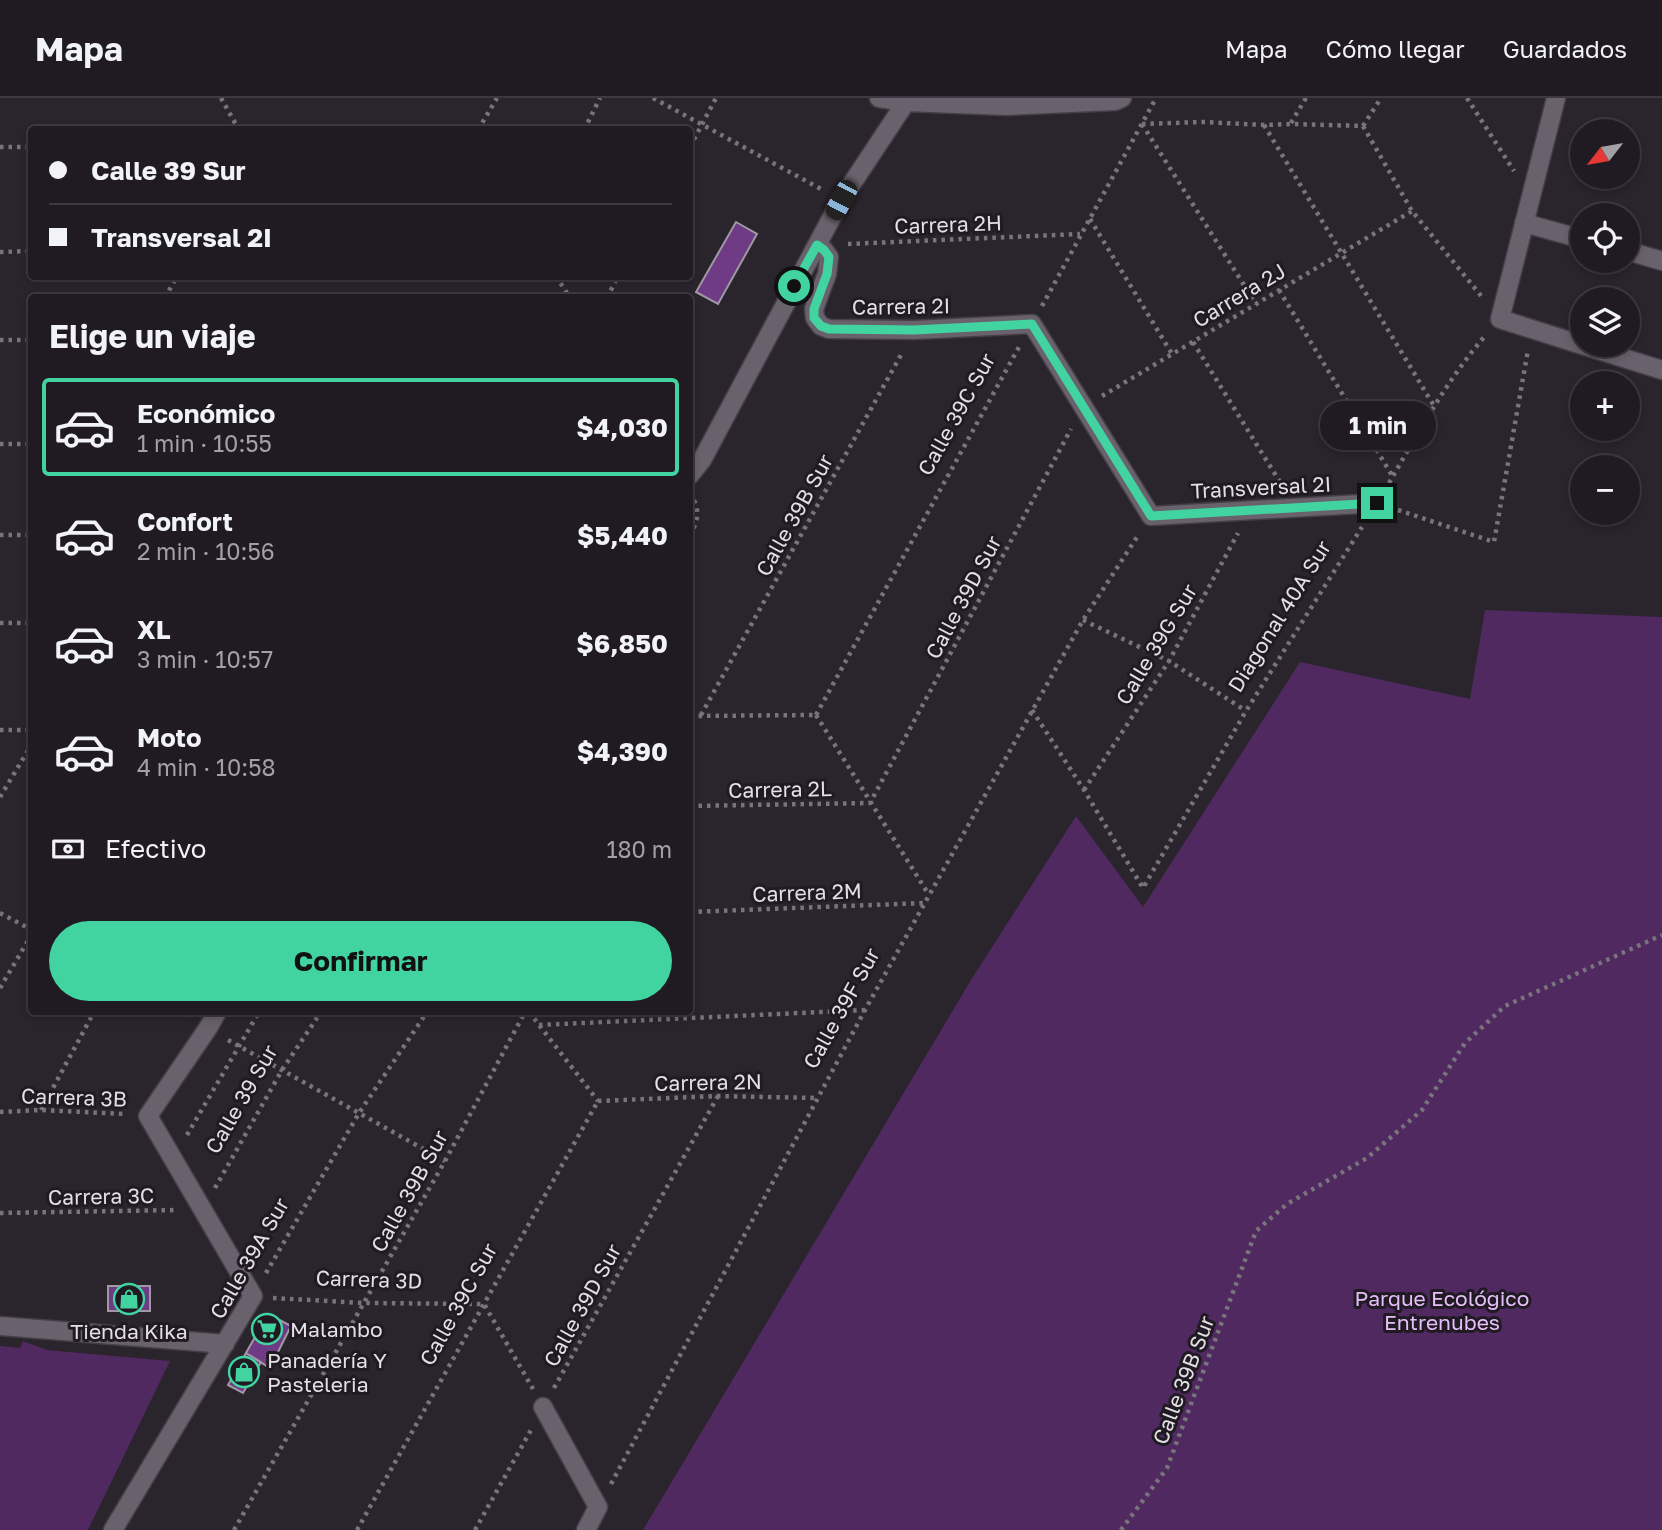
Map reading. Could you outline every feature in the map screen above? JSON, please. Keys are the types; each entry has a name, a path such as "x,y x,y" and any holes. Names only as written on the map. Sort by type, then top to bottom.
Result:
{"street":[{"path":"878,98 1006,106 1122,98"},
{"path":"1556,98 1500,319 1570,341"},
{"path":"693,471 702,460 841,200 905,100"},
{"path":"1524,223 1570,236"},
{"name":"Carrera 2I","path":"817,245 829,257 827,274 814,309 814,318 821,326 829,329 914,330 1032,324"},
{"path":"1640,255 1662,261"},
{"path":"1032,324 1151,516"},
{"path":"1620,357 1662,370"},
{"name":"Transversal 2I","path":"1151,516 1377,503"},
{"path":"215,1015 148,1116 253,1296"},
{"name":"Calle 39A Sur","path":"113,1530 253,1296"},
{"path":"0,1325 225,1345"},
{"path":"543,1407 598,1507 586,1530"}],"path":[{"path":"220,98 237,126"},
{"path":"480,126 497,98"},
{"path":"586,126 600,98"},
{"path":"653,98 841,200"},
{"path":"693,141 716,98"},
{"name":"Calle 39C Sur","path":"816,715 1156,98"},
{"path":"1291,124 1306,98"},
{"path":"1363,126 1381,98"},
{"path":"1467,98 1531,198"},
{"path":"1142,124 1203,122 1363,126"},
{"path":"1142,124 1256,303"},
{"path":"1264,125 1434,406"},
{"path":"1363,126 1412,211 1500,319"},
{"path":"0,147 28,147"},
{"name":"Carrera 2J","path":"1083,407 1412,211"},
{"path":"1090,219 1172,354"},
{"name":"Carrera 2H","path":"817,245 1081,234"},
{"path":"0,252 28,251"},
{"path":"1279,290 1393,477"},
{"name":"Diagonal 40A Sur","path":"1084,790 1143,888 1246,711 1377,503 1434,406 1466,358 1500,319"},
{"path":"1377,503 1494,542 1532,329"},
{"name":"Calle 39B Sur","path":"701,715 914,330"},
{"path":"0,340 28,340"},
{"path":"1193,342 1297,508"},
{"name":"Calle 39D Sur","path":"870,803 1083,407"},
{"path":"0,444 28,444"},
{"path":"693,498 698,514 693,530"},
{"name":"Calle 39G Sur","path":"1084,790 1169,661 1249,511"},
{"name":"Calle 39F Sur","path":"598,1507 865,1010 1032,710 1083,620 1151,516"},
{"path":"0,536 28,535"},
{"path":"1083,620 1169,661 1246,711"},
{"path":"0,623 28,623"},
{"path":"1032,710 1084,790"},
{"path":"693,716 816,715 929,896"},
{"path":"0,730 28,730"},
{"path":"0,797 28,751"},
{"name":"Carrera 2L","path":"693,806 870,803"},
{"name":"Carrera 2M","path":"693,912 926,903"},
{"path":"0,913 28,930"},
{"name":"Calle 39B Sur","path":"1121,1530 1167,1468 1256,1231 1286,1203 1367,1158 1422,1110 1465,1043 1505,1006 1662,935"},
{"path":"0,988 28,939"},
{"path":"539,1025 865,1010"},
{"path":"41,1110 92,1015"},
{"path":"184,1015 444,1161"},
{"path":"173,1160 257,1015"},
{"name":"Calle 39 Sur","path":"203,1210 282,1070 319,1015"},
{"name":"Calle 39A Sur","path":"253,1296 359,1112 425,1015"},
{"name":"Calle 39B Sur","path":"234,1530 525,1015"},
{"path":"530,1015 598,1101"},
{"name":"Calle 39D Sur","path":"475,1530 718,1096"},
{"name":"Carrera 2N","path":"598,1101 718,1096 818,1098"},
{"name":"Calle 39C Sur","path":"357,1530 598,1101"},
{"name":"Carrera 3B","path":"0,1112 41,1110 148,1116"},
{"name":"Carrera 3C","path":"0,1213 203,1210"},
{"name":"Carrera 3D","path":"253,1296 364,1303 484,1304"},
{"path":"484,1304 543,1407"}],"green space":[{"name":"Parque Ecológico Entrenubes","path":"1485,610 1662,617 1662,1530 643,1530 971,980 1076,816 1143,907 1300,662 1470,699"},
{"path":"23,1341 47,1350 170,1361 88,1530 0,1530 0,1346 20,1348"}],"building":[{"path":"736,222 757,234 718,304 696,292"},
{"name":"Tienda Kika","path":"108,1286 150,1286 150,1311 108,1311"},
{"path":"268,1314 291,1326 270,1368 246,1353"},
{"path":"246,1353 261,1362 243,1393 228,1385"}],"place":[{"name":"Tienda Kika","path":"129,1299"},
{"name":"Malambo","path":"267,1329"},
{"name":"Panadería Y Pasteleria","path":"244,1372"}],"route":[{"path":"794,286 817,245 829,257 827,274 814,309 814,318 821,326 829,329 914,330 1032,324 1151,516 1377,503"}]}
